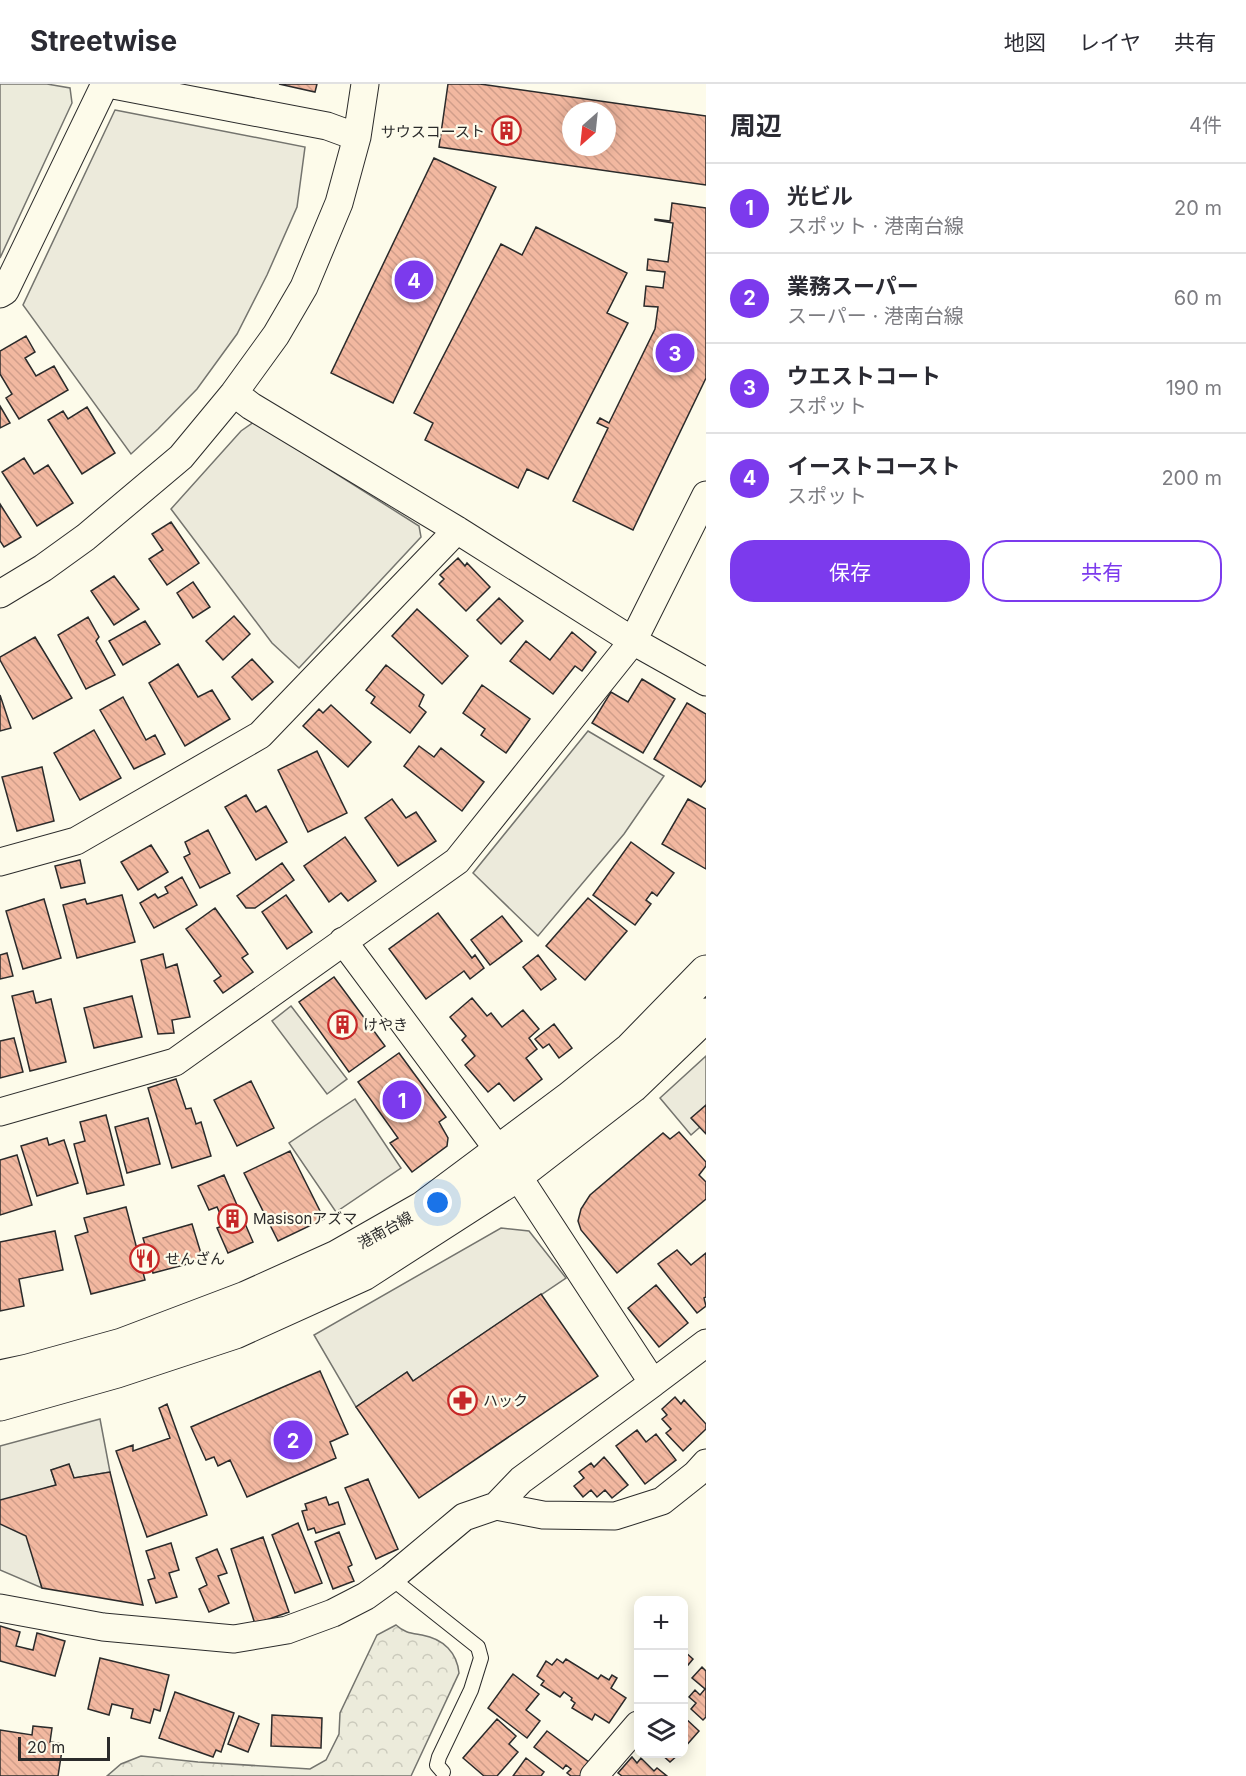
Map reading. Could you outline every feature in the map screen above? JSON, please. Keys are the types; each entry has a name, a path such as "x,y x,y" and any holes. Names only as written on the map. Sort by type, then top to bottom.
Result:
{"street":[{"path":"0,294 5,291 106,84 327,126 357,137"},
{"path":"0,594 43,568 86,537 181,458 234,393 276,335 304,287 339,203 357,137 364,84"},
{"path":"234,393 250,406 457,530 633,641 706,682"},
{"path":"0,1112 175,1062 457,861 633,641 706,495"},
{"path":"0,862 76,841 260,735 457,530"},
{"path":"343,942 508,1163 652,1383"},
{"name":"港南台線","path":"0,1377 122,1345 246,1298 337,1257 508,1163 631,1048 706,972"},
{"path":"0,1404 117,1371 235,1332 363,1274 508,1163 632,1086 706,1015"},
{"path":"0,1608 103,1627 234,1639 287,1630 333,1613 366,1596 391,1578 464,1517 496,1506 521,1480 706,1343"},
{"path":"496,1506 543,1515 615,1516 662,1501 706,1464"},
{"path":"594,1776 634,1731"}],"lane":[{"path":"391,1578 478,1647 481,1658 471,1690 439,1757 437,1765 443,1772"}],"green space":[{"path":"0,84 47,84 70,88 72,103 0,258"},
{"path":"396,1625 405,1631 430,1637 443,1644 452,1653 459,1673 411,1776 107,1776 121,1764 141,1756 310,1769 326,1760 339,1734 340,1713 377,1635"}],"shaded area":[{"path":"115,110 305,147 297,207 267,275 237,334 197,389 131,454 23,305"},
{"path":"254,422 419,526 421,537 299,668 272,643 171,509 241,431"},
{"path":"588,731 664,776 624,834 538,936 473,873"},
{"path":"291,1006 347,1079 327,1094 272,1021"},
{"path":"706,1056 706,1105 700,1127 691,1135 660,1098"},
{"path":"355,1099 401,1168 336,1212 289,1143"},
{"path":"501,1228 529,1231 566,1278 413,1381 407,1372 356,1407 314,1335"},
{"path":"100,1419 110,1472 74,1478 69,1465 51,1470 56,1485 17,1497 42,1588 0,1570 0,1446"}],"building":[{"path":"279,84 317,84 315,92"},
{"name":"サウスコースト","path":"448,84 480,84 607,102 562,102 562,156 616,156 616,103 706,116 706,185 439,147"},
{"path":"434,158 496,187 393,403 331,373"},
{"path":"672,203 706,208 706,378 633,530 573,501 608,428 597,423 600,418 609,423 655,329 658,307 644,306 646,286 663,288 665,272 647,270 648,259 668,262 673,223 655,219 670,221"},
{"path":"536,227 627,273 607,313 628,323 548,479 527,469 518,488 425,440 433,423 414,413 501,244 522,255"},
{"path":"26,336 35,352 25,358 36,376 54,366 68,390 19,419 6,398 12,394 0,374 0,351"},
{"path":"0,406 10,423 0,428"},
{"path":"87,407 115,453 82,474 48,420 63,411 68,419"},
{"path":"24,458 34,474 48,465 73,503 37,526 2,472"},
{"path":"0,504 21,537 4,547 0,541"},
{"path":"171,522 199,563 167,585 149,559 163,550 152,534"},
{"path":"458,558 465,566 467,563 490,587 466,611 439,584 444,579 440,575"},
{"path":"114,576 139,609 114,625 91,591"},
{"path":"193,582 210,607 193,618 177,593"},
{"path":"499,598 523,621 501,644 477,620"},
{"path":"417,609 468,656 442,684 392,636"},
{"path":"234,616 250,634 223,660 206,641"},
{"path":"88,617 99,637 96,641 115,675 86,689 58,635"},
{"path":"145,621 160,644 123,665 109,641"},
{"path":"572,632 596,652 582,671 575,666 553,694 510,661 526,641 550,660"},
{"path":"35,637 72,698 33,719 0,657"},
{"path":"252,659 273,682 252,700 232,677"},
{"path":"178,664 198,697 212,690 230,719 185,746 149,683"},
{"path":"386,665 424,695 419,706 426,712 410,733 371,703 375,697 366,690"},
{"path":"642,679 675,699 643,753 592,723 611,692 628,702"},
{"path":"482,685 530,719 506,753 481,735 485,729 463,713"},
{"path":"0,695 11,728 0,731"},
{"path":"123,697 146,740 155,735 165,754 134,769 100,710"},
{"path":"687,703 706,714 706,780 701,787 654,759"},
{"path":"331,705 371,742 348,767 303,726 319,709 323,713"},
{"path":"94,730 121,778 80,800 54,753"},
{"path":"419,746 434,757 441,748 484,782 462,811 404,766"},
{"path":"317,751 347,813 308,832 278,770"},
{"path":"42,767 54,821 17,831 2,777"},
{"path":"246,795 256,812 266,806 287,842 256,860 225,807"},
{"path":"392,799 406,818 416,812 436,841 398,866 365,818"},
{"path":"688,799 706,809 706,869 662,844"},
{"path":"208,830 230,873 200,888 184,857 190,854 185,842"},
{"path":"345,837 376,881 348,901 341,893 329,902 304,866"},
{"path":"631,842 674,873 657,896 652,892 646,900 651,904 635,925 593,895"},
{"path":"151,845 168,872 138,890 121,862"},
{"path":"80,860 85,883 61,888 55,866"},
{"path":"282,863 294,880 255,908 246,908 237,896"},
{"path":"182,877 197,905 154,928 140,903 155,894 158,898 168,893 165,887"},
{"path":"122,895 135,942 77,958 63,905 85,899 87,904"},
{"path":"286,895 312,932 287,949 262,912"},
{"path":"588,898 627,931 585,980 546,946"},
{"path":"44,899 61,958 23,969 6,911"},
{"path":"215,908 248,954 242,958 253,972 223,993 214,981 221,976 186,929"},
{"path":"438,913 472,958 475,955 484,968 470,979 464,971 426,999 389,949"},
{"path":"502,916 522,941 490,965 471,940"},
{"path":"7,953 13,976 0,979 0,955"},
{"path":"163,954 166,968 177,964 190,1017 172,1020 174,1033 158,1034 141,960"},
{"path":"538,955 556,979 541,990 523,967"},
{"name":"けやき","path":"334,977 385,1046 349,1072 299,1002"},
{"path":"33,991 36,1003 51,999 66,1062 30,1071 12,996"},
{"path":"132,996 142,1037 94,1048 84,1008"},
{"path":"472,998 487,1016 491,1013 502,1027 523,1010 539,1029 529,1038 537,1049 526,1058 542,1079 514,1101 499,1083 488,1092 465,1065 475,1056 462,1040 466,1036 450,1017"},
{"path":"554,1024 572,1048 559,1058 549,1044 543,1048 535,1039"},
{"path":"14,1038 23,1072 0,1078 0,1041"},
{"path":"399,1053 446,1117 439,1122 448,1138 447,1146 412,1172 390,1143 398,1138 358,1082"},
{"path":"176,1079 186,1109 191,1108 196,1124 201,1122 211,1156 172,1168 148,1088"},
{"path":"251,1081 274,1128 237,1146 214,1100"},
{"path":"706,1105 706,1134 691,1118"},
{"path":"106,1115 124,1185 87,1194 74,1144 85,1141 80,1122"},
{"path":"148,1118 160,1164 127,1173 115,1127"},
{"path":"679,1132 706,1162 706,1166 699,1175 706,1182 706,1199 617,1273 581,1230 578,1221 581,1209 590,1195 663,1133 670,1139"},
{"path":"47,1138 49,1145 64,1140 78,1183 37,1196 21,1146"},
{"path":"290,1151 324,1219 278,1241 244,1173"},
{"path":"17,1155 32,1205 0,1215 0,1160"},
{"name":"Masisonアズマ","path":"224,1175 253,1242 228,1253 217,1228 225,1225 217,1207 209,1210 198,1186"},
{"path":"126,1207 145,1280 91,1294 75,1236 88,1232 84,1218"},
{"path":"192,1224 203,1260 153,1273 143,1238"},
{"path":"55,1231 63,1270 19,1279 24,1306 0,1311 0,1242"},
{"path":"677,1250 691,1265 706,1253 706,1297 704,1298 706,1306 697,1313 658,1264"},
{"path":"656,1285 688,1323 659,1347 628,1308"},
{"path":"541,1294 598,1376 419,1498 356,1407 407,1372 413,1381"},
{"path":"320,1371 348,1434 330,1442 336,1458 247,1497 230,1460 218,1466 214,1457 206,1460 191,1427"},
{"path":"675,1397 681,1404 684,1400 706,1424 706,1429 683,1451 666,1433 671,1429 662,1419 667,1415 662,1409"},
{"path":"167,1404 207,1515 147,1537 116,1451 133,1445 133,1451 170,1438 159,1408"},
{"path":"637,1430 646,1442 656,1434 676,1460 645,1484 616,1446"},
{"path":"604,1457 628,1485 612,1498 605,1490 597,1497 591,1490 583,1497 574,1486 584,1478 579,1472 591,1463 594,1467"},
{"path":"69,1464 74,1478 110,1472 143,1605 42,1588 26,1536 0,1524 0,1500 56,1485 51,1470"},
{"path":"368,1479 398,1549 376,1559 345,1488"},
{"path":"326,1497 329,1505 338,1502 345,1524 316,1533 314,1528 308,1530 302,1511 307,1510 305,1504"},
{"path":"298,1523 322,1583 295,1593 272,1535"},
{"path":"339,1532 352,1565 348,1567 354,1581 333,1589 315,1542"},
{"path":"263,1537 289,1612 255,1624 231,1549"},
{"path":"171,1543 179,1570 169,1573 177,1597 156,1603 148,1580 155,1578 146,1551"},
{"path":"217,1549 227,1573 218,1576 229,1603 209,1612 199,1589 207,1585 196,1558"},
{"path":"0,1626 20,1632 16,1646 33,1650 37,1633 65,1641 55,1676 0,1661"},
{"path":"688,1655 693,1659 688,1665"},
{"path":"100,1658 169,1675 160,1711 154,1709 150,1723 131,1718 133,1709 112,1704 109,1715 88,1709"},
{"path":"557,1659 563,1663 566,1659 598,1679 601,1675 609,1680 612,1675 617,1678 611,1688 626,1698 609,1723 595,1714 592,1720 572,1708 575,1703 564,1692 560,1697 541,1685 544,1681 537,1676 546,1661 552,1665"},
{"path":"702,1667 706,1671 706,1717 703,1720 691,1709 696,1703 689,1697 695,1690 700,1695 705,1689 692,1678"},
{"path":"513,1674 539,1694 526,1710 540,1721 527,1738 488,1708"},
{"path":"175,1692 234,1713 221,1752 216,1750 213,1757 159,1738"},
{"path":"272,1715 322,1718 321,1748 271,1746"},
{"path":"239,1716 259,1724 248,1752 228,1744"},
{"path":"497,1719 516,1736 509,1744 518,1752 497,1776 484,1776 463,1758"},
{"path":"688,1721 699,1731 688,1743"},
{"path":"33,1726 52,1728 50,1742 63,1744 58,1776 0,1776 0,1730 32,1735"},
{"path":"547,1731 590,1763 580,1776 571,1776 567,1773 571,1769 566,1765 563,1769 534,1747"},
{"path":"632,1757 637,1763 641,1758 654,1771 657,1768 667,1776 622,1776 618,1773"},
{"path":"526,1758 544,1772 541,1776 513,1776"}],"place":[{"name":"サウスコースト","path":"506,131"},
{"name":"イーストコースト","path":"414,280"},
{"name":"ウエストコート","path":"675,353"},
{"name":"けやき","path":"342,1024"},
{"name":"光ビル","path":"402,1100"},
{"name":"Masisonアズマ","path":"232,1218"},
{"name":"せんざん","path":"144,1258"},
{"name":"ハック","path":"462,1400"},
{"name":"業務スーパー","path":"293,1440"}]}
